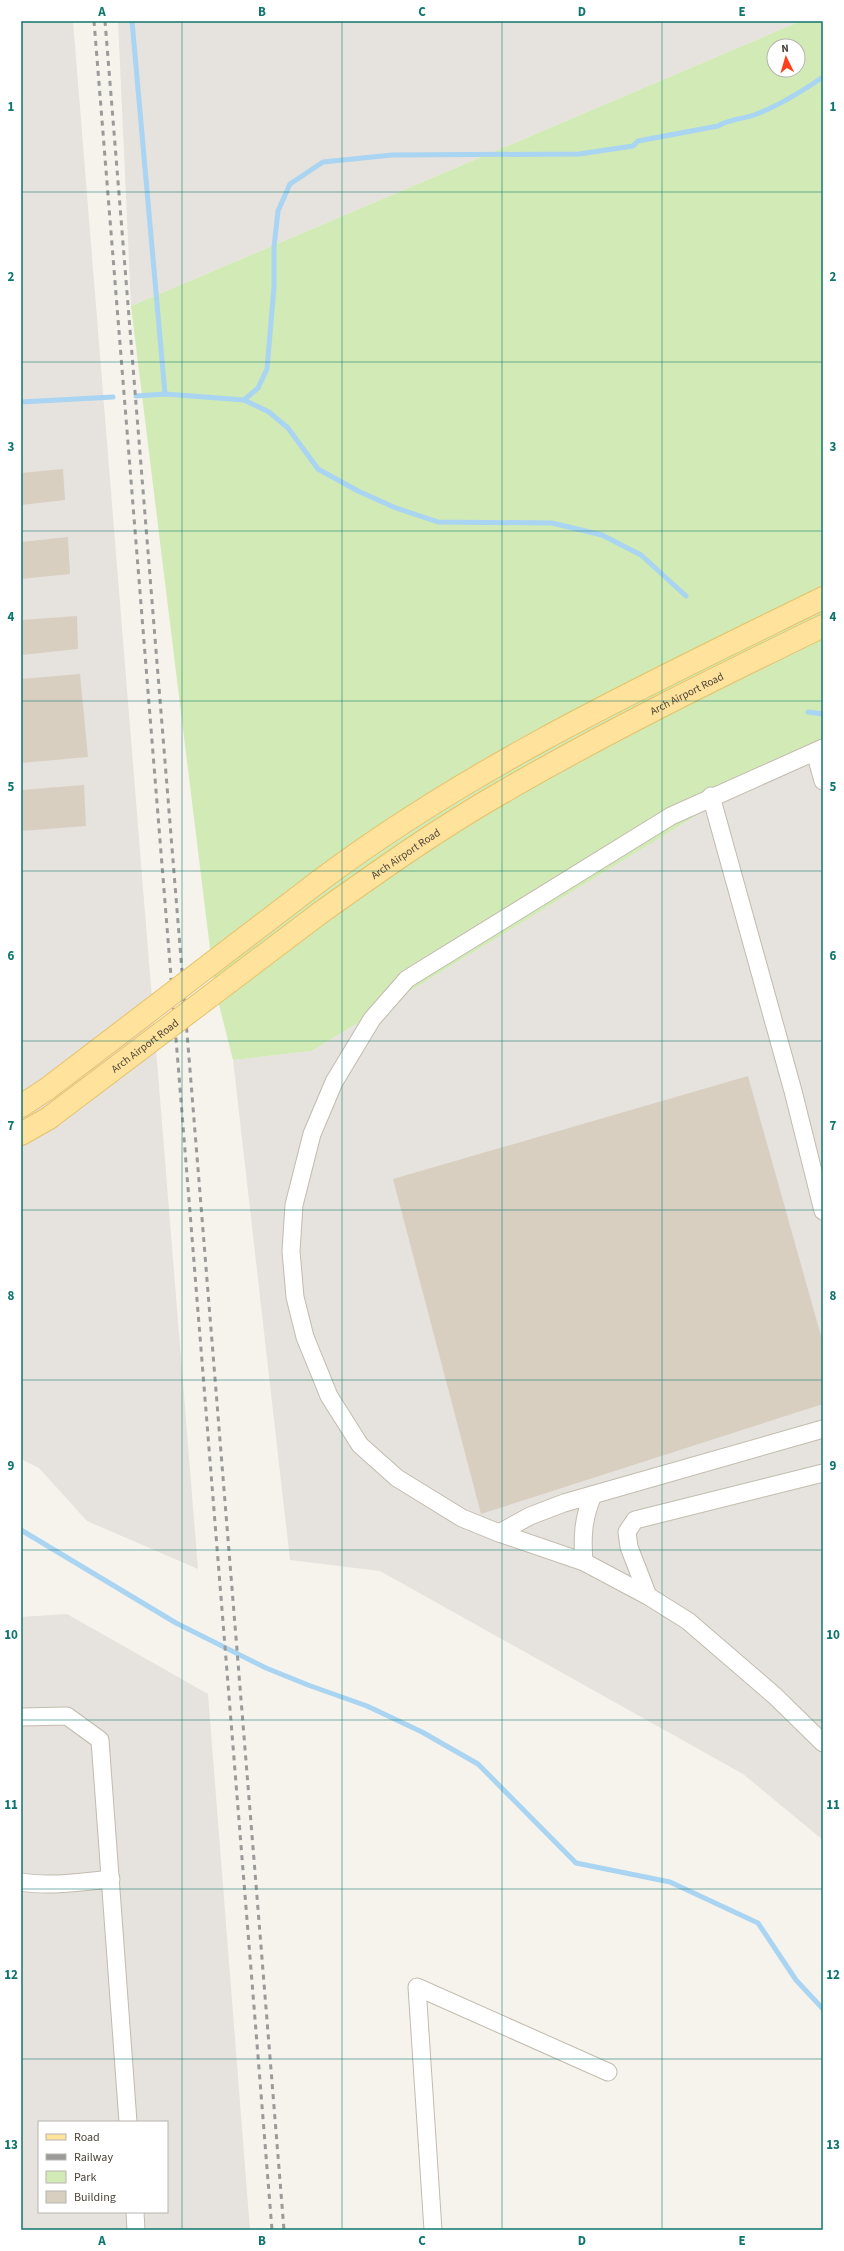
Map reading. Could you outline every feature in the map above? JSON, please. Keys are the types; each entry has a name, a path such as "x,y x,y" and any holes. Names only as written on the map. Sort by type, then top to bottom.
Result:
{"main road":[{"path":"21,1106 47,1089 318,882 347,861 449,794 555,732 823,598"},
{"name":"Arch Airport Road","path":"21,1134 49,1118 320,913 395,859 500,793 628,722 823,626"}],"lane":[{"path":"823,781 819,750 711,796 671,816 407,979 372,1019 334,1082 312,1134 294,1205 291,1251 295,1297 305,1337 328,1396 360,1445 397,1478 462,1518 499,1533 584,1562 648,1596 693,1626 775,1696 823,1743"},
{"path":"711,796 793,1091 823,1211"},
{"path":"499,1533 530,1516 592,1495 823,1429"},
{"path":"648,1596 629,1547 627,1532 635,1520 823,1473"},
{"path":"584,1562 582,1534 586,1512 592,1495"},
{"path":"21,1718 67,1716 100,1740 128,2121"},
{"path":"21,1882 32,1884 111,1879"},
{"path":"433,2230 417,1987 608,2072"},
{"path":"135,2213 136,2230"}],"shaded area":[{"path":"21,21 73,21 198,1569 87,1521 39,1468 21,1459"},
{"path":"118,21 801,21 131,306"},
{"path":"823,738 823,1840 743,1774 380,1571 290,1560 233,1060 312,1051"},
{"path":"67,1614 208,1694 250,2230 21,2230 21,1617"}],"green space":[{"path":"801,21 823,21 823,738 312,1051 233,1060 215,989 131,306"}],"building":[{"path":"63,469 65,500 21,505 21,473"},
{"path":"68,537 70,574 21,579 21,542"},
{"path":"77,616 78,649 21,655 21,620"},
{"path":"80,674 88,757 21,763 21,679"},
{"path":"84,785 86,826 21,831 21,790"},
{"path":"748,1076 823,1343 823,1404 481,1514 393,1179"}],"waterway":[{"path":"132,21 165,394"},
{"path":"244,400 258,388 267,369 274,287 274,247 278,211 290,184 323,162 392,155 579,154 633,146 638,141 718,126 754,115 790,98 823,77"},
{"path":"136,396 165,394 244,400 269,412 288,428 318,469 358,491 396,508 438,522 552,523 602,535 641,555 686,596"},
{"path":"21,402 113,397"},
{"path":"808,712 823,714"},
{"path":"21,1530 176,1623 266,1668 367,1706 422,1732 478,1764 576,1863 670,1882 758,1923 796,1980 823,2009"}],"railway":[{"path":"94,21 272,2230"},
{"path":"105,21 284,2230"}]}
